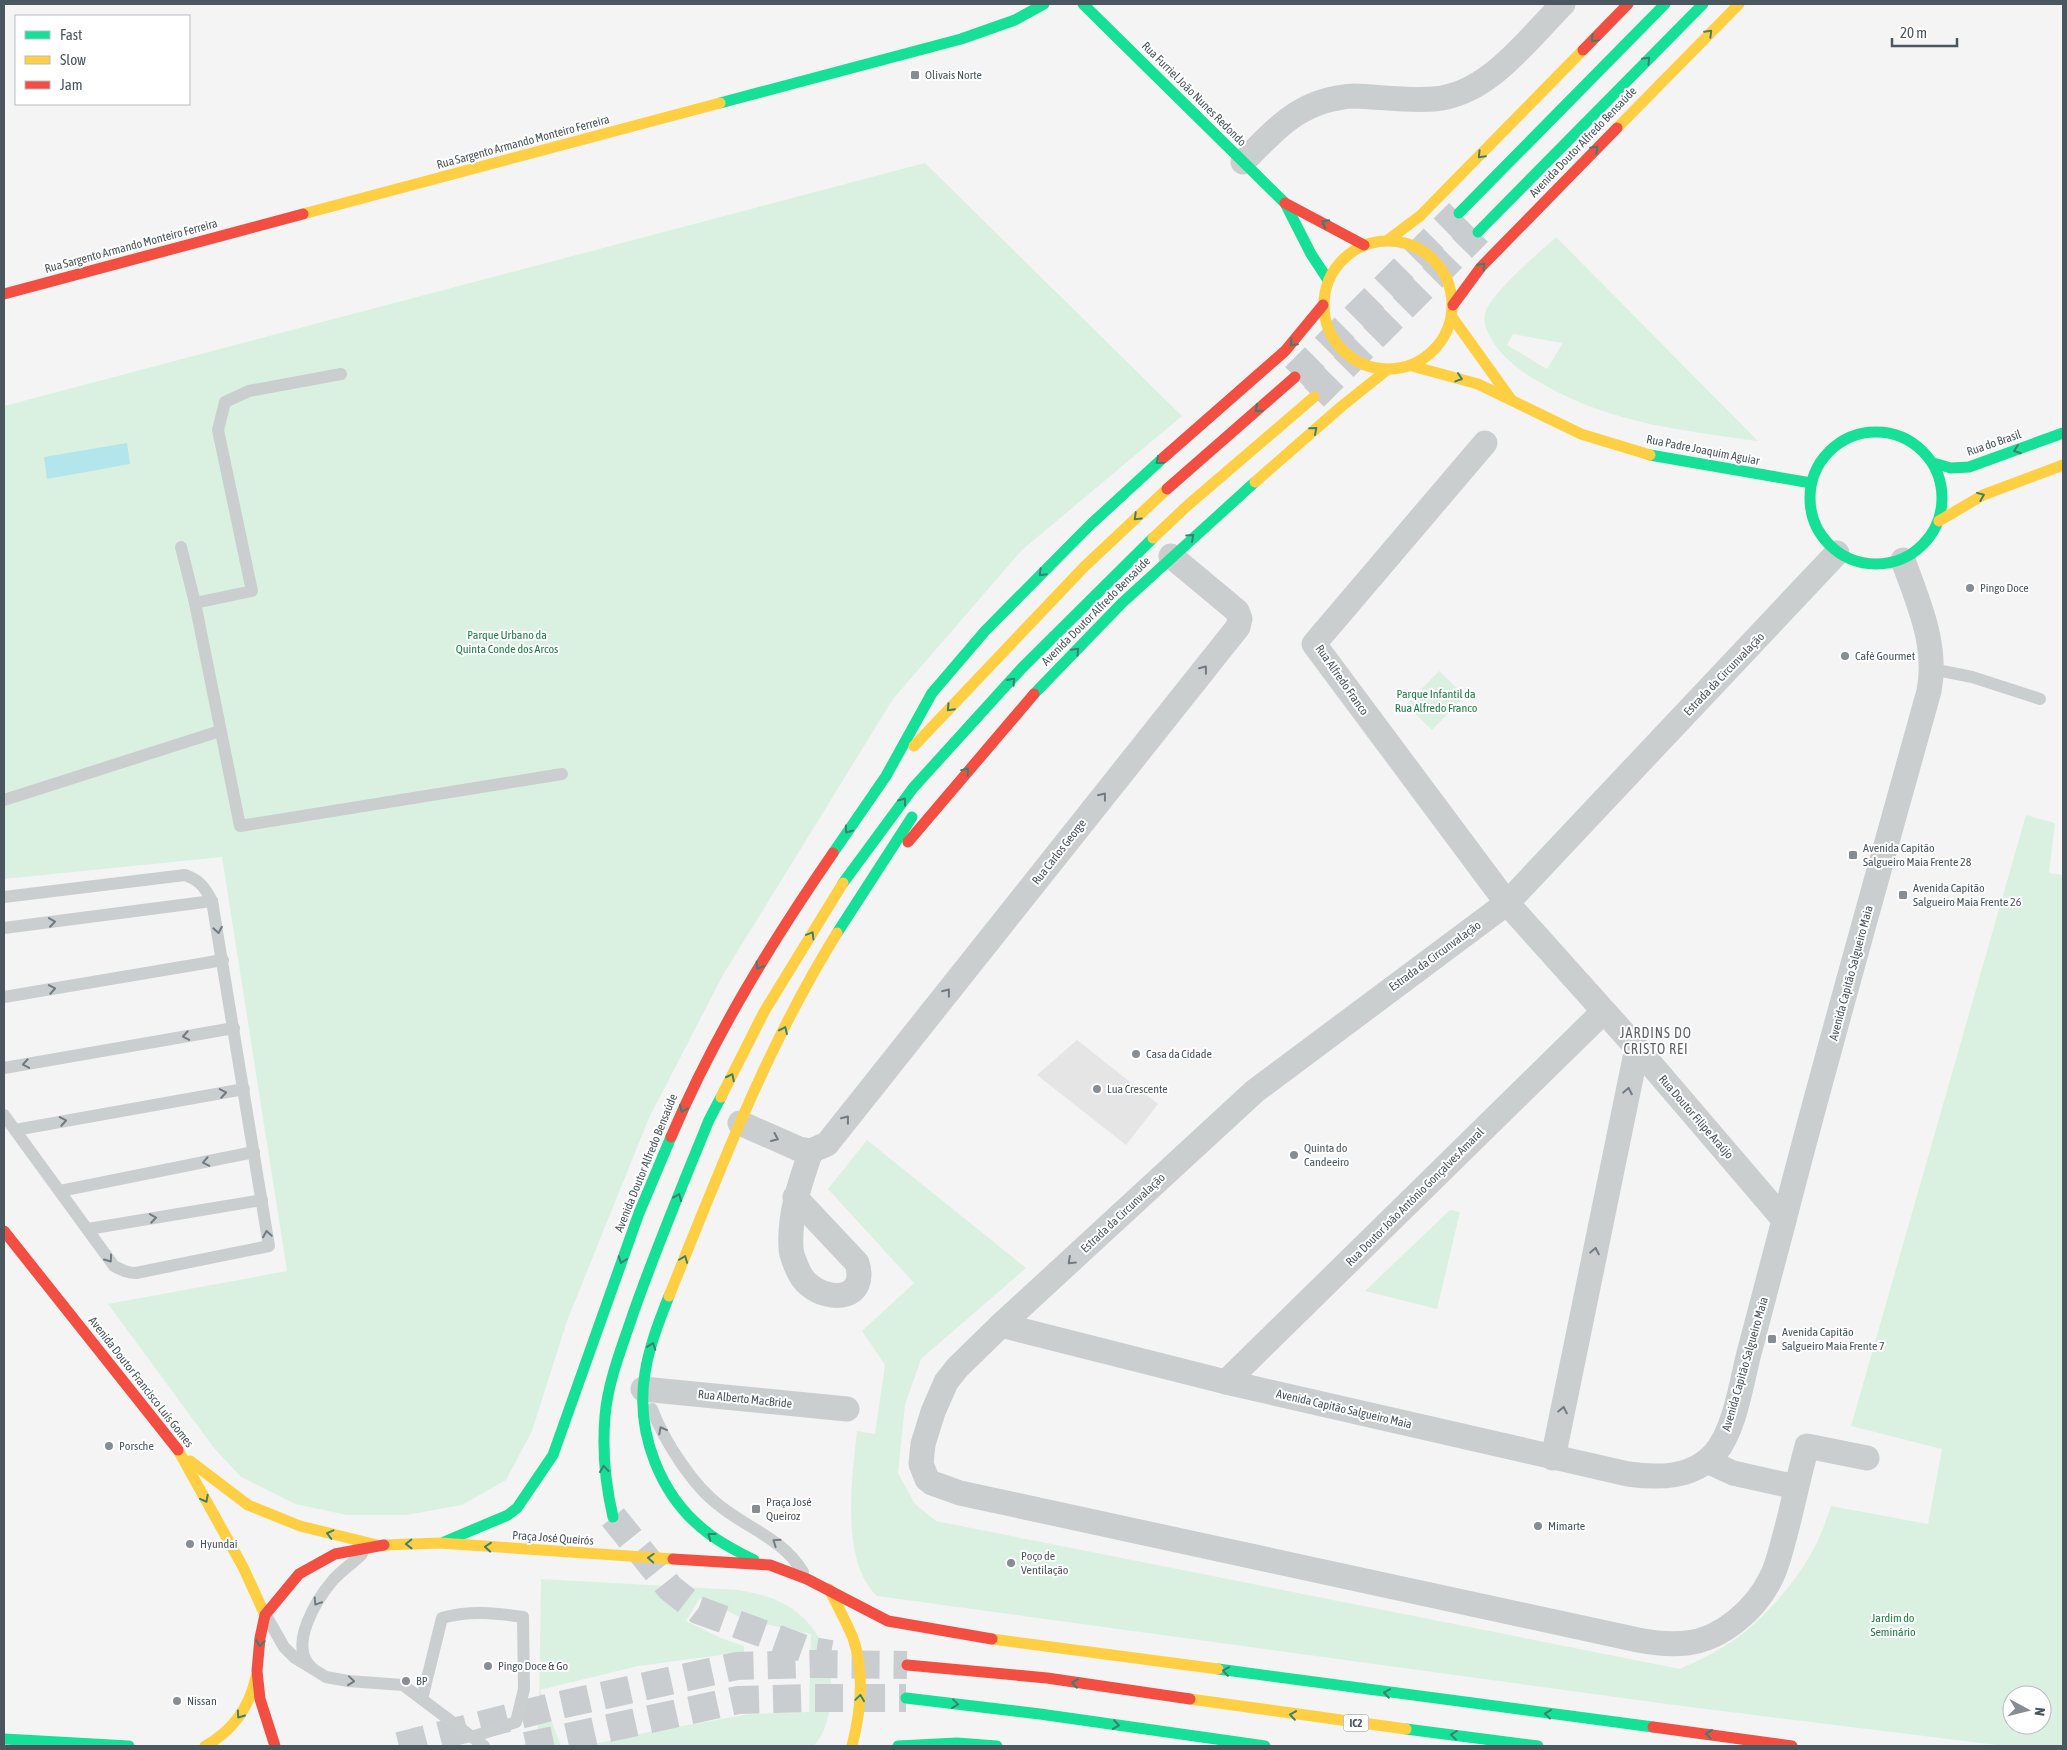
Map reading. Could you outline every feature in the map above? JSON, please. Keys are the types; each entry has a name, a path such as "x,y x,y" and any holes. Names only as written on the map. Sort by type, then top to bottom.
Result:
{"main road":[{"name":"Rua Sargento Armando Monteiro Ferreira","path":"4,294 961,40 1030,13 1044,4"},
{"name":"Rua Furriel João Nunes Redondo","path":"1083,4 1285,203 1364,245"},
{"path":"1388,240 1420,216 1628,4"},
{"path":"1459,213 1664,4"},
{"name":"Avenida Doutor Alfredo Bensaúde","path":"1478,232 1703,4"},
{"name":"Avenida Doutor Alfredo Bensaúde","path":"1453,305 1481,266 1739,4"},
{"name":"Rua Furriel João Nunes Redondo","path":"1285,203 1311,254 1328,280"},
{"path":"1388,240 1413,245 1434,259 1448,280 1453,305 1452,318 1444,338 1430,354 1412,366 1386,370 1362,365 1342,350 1328,329 1323,304 1328,280 1343,259 1364,245 1388,240"},
{"name":"Avenida Doutor Alfredo Bensaúde","path":"440,1543 508,1515 517,1508 553,1455 639,1213 687,1100 746,986 791,913 886,776 932,693 985,631 1090,525 1149,470 1285,351 1323,304"},
{"name":"Rua Padre Joaquim Aguiar","path":"1452,318 1510,398"},
{"name":"Rua Padre Joaquim Aguiar","path":"1412,366 1453,376 1510,398 1582,434 1653,456 1811,483"},
{"name":"Avenida Doutor Alfredo Bensaúde","path":"857,903 1021,708 1171,556 1354,395 1386,370"},
{"name":"Avenida Doutor Alfredo Bensaúde","path":"886,776 1003,650 1085,566 1170,486 1295,378"},
{"name":"Avenida Doutor Alfredo Bensaúde","path":"613,1517 606,1487 602,1451 604,1414 616,1363 651,1263 709,1120 764,1012 844,881 913,788 1022,668 1188,505 1314,396"},
{"path":"1866,432 1892,433 1915,444 1933,463 1942,488 1939,521 1930,538 1911,556 1887,565 1861,564 1837,553 1819,534 1810,509 1811,483 1822,459 1841,441 1866,432"},
{"name":"Rua do Brasil","path":"1933,463 1945,468 1969,467 2063,433"},
{"path":"1939,521 1962,504 1980,496 2063,466"},
{"name":"Avenida Doutor Alfredo Bensaúde","path":"934,781 965,732"},
{"name":"Avenida Doutor Alfredo Bensaúde","path":"770,1565 738,1554 720,1543 686,1514 665,1486 650,1453 644,1419 643,1389 647,1360 702,1212 740,1123 800,996 919,806"},
{"name":"Avenida Doutor Francisco Luís Gomes","path":"4,1231 182,1456 243,1567 266,1615"},
{"path":"182,1456 248,1505 300,1526 377,1545"},
{"name":"Praça José Queirós","path":"275,1746 260,1699 258,1671 260,1638 266,1615 299,1574 335,1554 377,1545 440,1543 770,1565 807,1579 888,1621 983,1638 1792,1746"},
{"path":"828,1589 855,1645 861,1696 852,1746"},
{"name":"IC2","path":"907,1665 1047,1678 1306,1716 1538,1746"},
{"path":"205,1746 224,1735 245,1709 255,1685 258,1671"},
{"path":"906,1698 1040,1714 1265,1746"},
{"path":"4,1739 129,1746"},
{"path":"898,1746 956,1743 992,1746"}],"street":[{"path":"1244,162 1280,125 1314,103 1340,96 1434,99 1462,93 1476,86 1498,70 1563,4"},
{"name":"Rua Alfredo Franco","path":"1485,443 1314,644 1507,903"},
{"name":"Estrada da Circunvalação","path":"1837,553 1507,903 1276,1074 1158,1180 957,1368 946,1382 933,1412 923,1444 921,1464 927,1478 937,1487 970,1496 1638,1640 1654,1643 1689,1643 1723,1629 1752,1608 1763,1593 1776,1566 1807,1446 1867,1458"},
{"name":"Rua Carlos George","path":"811,1151 827,1144 1238,627 1240,619 1237,611 1171,556"},
{"name":"Avenida Capitão Salgueiro Maia","path":"1001,1325 1226,1382 1553,1458 1644,1476 1678,1474 1707,1461 1716,1452 1732,1418 1784,1220 1929,690 1932,652 1903,560"},
{"name":"Rua Doutor Filipe Araújo","path":"1507,903 1637,1048 1784,1220"},
{"name":"Rua Doutor João António Gonçalves Amaral","path":"1226,1382 1603,1012"},
{"path":"1553,1458 1637,1048"},
{"path":"740,1123 799,1149 811,1151 796,1197"},
{"name":"Rua Alberto MacBride","path":"643,1389 847,1409"},
{"path":"1707,1461 1734,1473 1796,1486"}],"lane":[{"path":"195,603 252,591 218,430 225,402 248,391 340,374"},
{"path":"181,547 195,603 240,826 562,774"},
{"path":"1932,669 1972,678 2040,699"},
{"path":"4,800 220,731"},
{"path":"4,897 185,875 195,878 203,885 212,901 223,960 269,1246 136,1273 129,1273 114,1266 4,1115"},
{"path":"4,928 212,901"},
{"path":"4,997 223,960"},
{"path":"4,1068 234,1028"},
{"path":"15,1130 244,1089"},
{"path":"60,1191 254,1152"},
{"path":"88,1229 262,1200"},
{"path":"643,1389 672,1448 706,1493 719,1506 782,1546 797,1562 807,1579"},
{"path":"326,1677 310,1666 305,1656 304,1632 308,1618 333,1580 362,1554 377,1545"},
{"path":"422,1699 442,1618 456,1614 491,1612 523,1617 524,1688 516,1722 472,1737"},
{"path":"266,1615 284,1648 295,1658 326,1677 348,1681 403,1685 484,1746"}],"shaded area":[{"name":"Lua Crescente","path":"1077,1040 1158,1104 1126,1145 1037,1075"}],"green space":[{"name":"Parque Urbano da Quinta Conde dos Arcos","path":"925,163 1182,416 1022,550 893,699 723,975 649,1118 567,1321 532,1431 506,1480 462,1505 406,1515 347,1515 295,1504 241,1477 214,1448 108,1304 287,1271 222,857 4,879 4,406"},
{"path":"1556,237 1758,441 1649,424 1596,409 1546,386 1508,360 1498,349 1488,332 1484,319 1488,306 1505,285","holes":["1513,334 1562,343 1547,369 1507,345"]},
{"name":"Parque Infantil da Rua Alfredo Franco","path":"1439,671 1465,696 1432,730 1406,705"},
{"name":"Jardim do Seminário","path":"2026,815 2055,823 2049,873 2063,875 2063,1746 2005,1746 1674,1705 877,1596 865,1581 858,1562 853,1541 851,1518 851,1494 857,1431 875,1434 885,1365 862,1331 914,1283 828,1189 867,1140 1026,1268 921,1359 905,1405 898,1473 915,1504 936,1521 1680,1669 1730,1643 1761,1618 1784,1593 1804,1566 1822,1530 1831,1506 1928,1524 1942,1449 1851,1426"},
{"path":"1450,1210 1460,1212 1437,1309 1365,1291"},
{"path":"541,1579 739,1590 762,1595 781,1602 794,1610 816,1632 828,1661 831,1676 831,1700 829,1714 822,1734 814,1746 585,1746 749,1714 809,1712 811,1634 746,1620 700,1598 686,1621 721,1638 744,1646 744,1652 638,1666 540,1690 561,1746 522,1746 536,1733 539,1721"}],"water":[{"path":"127,443 130,464 47,479 44,457"}],"tunnel":[{"path":"1295,377 1459,213"},
{"path":"1314,397 1478,232"},
{"path":"613,1517 670,1588 698,1610 808,1650 831,1654"},
{"path":"399,1746 551,1707 737,1666 811,1664 907,1665"},
{"path":"526,1746 738,1700 906,1698"}],"traffic: fast":[{"path":"720,103 961,39 1015,20 1044,4"},
{"path":"1083,4 1285,203 1311,254 1328,280"},
{"path":"1459,213 1665,4"},
{"path":"1478,232 1703,4"},
{"path":"1876,432 1889,433 1901,437 1923,451 1937,473 1941,485 1942,498 1941,511 1937,523 1923,545 1901,559 1889,563 1876,564 1863,563 1851,559 1829,545 1815,523 1811,511 1810,498 1811,485 1815,473 1829,451 1851,437 1863,433 1876,432"},
{"path":"1933,463 1951,468 1969,467 2063,433"},
{"path":"1650,455 1811,483"},
{"path":"833,853 886,776 932,693 985,631 1090,525 1163,458"},
{"path":"1034,694 1122,603 1255,482"},
{"path":"843,883 913,788 1022,668 1153,538"},
{"path":"837,933 912,817"},
{"path":"613,1517 606,1479 604,1454 605,1416 612,1377 660,1240 709,1120 721,1097"},
{"path":"444,1542 508,1515 517,1508 553,1455 639,1213 671,1137"},
{"path":"669,1296 649,1354 643,1395 644,1418 655,1462 664,1482 676,1501 691,1518 719,1541 754,1560"},
{"path":"1218,1669 1653,1727"},
{"path":"906,1698 1040,1714 1265,1746"},
{"path":"1406,1729 1538,1746"},
{"path":"4,1739 129,1746"},
{"path":"898,1746 957,1743 997,1746"}],"traffic: slow":[{"path":"1617,128 1739,4"},
{"path":"1388,240 1420,216 1583,50"},
{"path":"303,214 720,103"},
{"path":"1388,241 1401,242 1413,246 1433,260 1447,280 1451,292 1452,305 1451,318 1447,330 1433,350 1413,364 1401,368 1388,369 1375,368 1363,364 1343,350 1329,330 1325,318 1324,305 1325,292 1329,280 1343,260 1363,246 1375,242 1388,241"},
{"path":"1452,317 1510,398"},
{"path":"1412,366 1478,384 1581,434 1650,455"},
{"path":"1255,482 1342,406 1387,370"},
{"path":"1153,538 1188,505 1314,397"},
{"path":"1939,521 1983,495 2063,465"},
{"path":"914,746 1084,567 1167,489"},
{"path":"721,1097 764,1012 843,883"},
{"path":"669,1296 745,1111 811,976 837,933"},
{"path":"178,1450 243,1567 265,1615"},
{"path":"190,1461 248,1505 300,1526 377,1545"},
{"path":"384,1545 440,1543 673,1559"},
{"path":"829,1589 853,1638 857,1651 860,1692 858,1719 852,1746"},
{"path":"992,1639 1218,1669"},
{"path":"205,1746 224,1733 238,1718 249,1699 256,1677"},
{"path":"1190,1699 1406,1729"}],"traffic: jam":[{"path":"1583,50 1628,4"},
{"path":"1453,305 1481,267 1617,128"},
{"path":"1285,203 1364,245"},
{"path":"4,294 303,214"},
{"path":"1163,458 1285,351 1323,305"},
{"path":"1167,489 1295,377"},
{"path":"908,842 1034,694"},
{"path":"671,1137 725,1026 766,956 833,853"},
{"path":"4,1231 178,1450"},
{"path":"275,1746 260,1699 257,1671 260,1638 265,1615 299,1574 335,1554 384,1545"},
{"path":"673,1559 770,1565 807,1579 888,1621 992,1639"},
{"path":"907,1665 1047,1678 1190,1699"},
{"path":"1653,1727 1792,1746"}],"place":[{"name":"Olivais Norte","path":"915,75"},
{"name":"Pingo Doce","path":"1970,588"},
{"name":"Cafè Gourmet","path":"1845,656"},
{"name":"Avenida Capitão Salgueiro Maia Frente 28","path":"1853,855"},
{"name":"Avenida Capitão Salgueiro Maia Frente 26","path":"1903,895"},
{"name":"Casa da Cidade","path":"1136,1054"},
{"name":"Lua Crescente","path":"1097,1089"},
{"name":"Quinta do Candeeiro","path":"1294,1155"},
{"name":"Avenida Capitão Salgueiro Maia Frente 7","path":"1772,1339"},
{"name":"Porsche","path":"109,1446"},
{"name":"Praça José Queiroz","path":"756,1509"},
{"name":"Mimarte","path":"1538,1526"},
{"name":"Hyundai","path":"190,1544"},
{"name":"Poço de Ventilação","path":"1011,1563"},
{"name":"Pingo Doce & Go","path":"488,1666"},
{"name":"BP","path":"406,1681"},
{"name":"Nissan","path":"177,1701"}],"district":[{"name":"JARDINS DO CRISTO REI","path":"1656,1042"}]}
